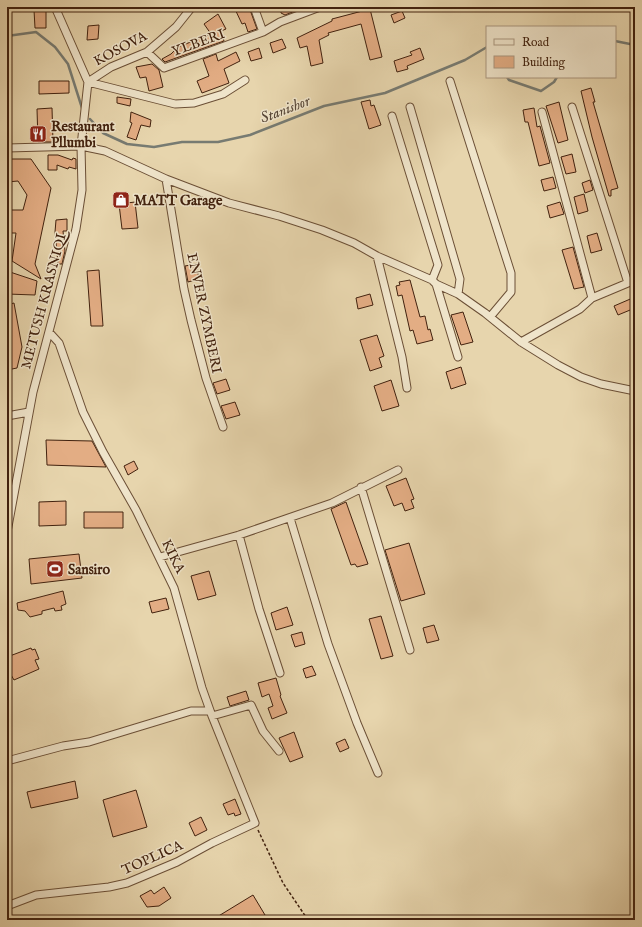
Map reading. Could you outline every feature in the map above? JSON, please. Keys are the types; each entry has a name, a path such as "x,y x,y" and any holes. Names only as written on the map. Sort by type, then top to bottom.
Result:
{"street":[{"path":"55,7 88,82 175,104 194,103 223,94 245,80"},
{"name":"KOSOVA","path":"81,146 88,82 111,67 147,52 176,27 192,7"},
{"path":"254,7 263,32"},
{"name":"YLBERI","path":"147,52 164,68 263,32 280,22 320,7"},
{"path":"450,81 511,272 511,292 490,317"},
{"path":"410,107 460,279 458,294"},
{"path":"521,342 580,309 592,298 631,282 572,107"},
{"path":"542,112 592,298"},
{"path":"392,116 438,265 434,282 458,357"},
{"path":"7,148 81,146 105,151 166,179 229,202 322,230 354,243 377,256 458,294 521,342 581,377 601,384 635,390"},
{"name":"METUSH KRASNIQI","path":"7,532 29,412 48,332 76,229 82,190 81,146"},
{"name":"ENVER ZYMBERI","path":"166,179 184,289 191,320 206,378 223,427"},
{"path":"377,256 402,357 407,388"},
{"name":"KIKA","path":"48,332 59,343 83,412 102,452 160,557 174,588 198,675 211,714 255,823"},
{"path":"7,416 29,412"},
{"path":"160,557 239,535 332,503 361,487 398,470"},
{"path":"361,487 410,650"},
{"path":"290,518 328,644 357,723 378,774"},
{"path":"239,535 259,609 280,674"},
{"path":"7,761 62,746 89,742 191,712 211,714 251,705 263,731 279,751"},
{"name":"TOPLICA","path":"7,906 36,895 109,887 146,877 255,823"}],"path":[{"path":"255,823 283,883 308,920"}],"building":[{"path":"234,7 249,7 257,29 248,32 245,23 242,24"},
{"path":"281,7 293,7 295,11 285,15 281,13"},
{"path":"370,9 382,57 370,60 361,24 328,33 329,35 319,40 323,63 311,66 307,46 300,48 297,38 332,21 332,19"},
{"path":"34,10 46,10 46,28 35,28"},
{"path":"402,11 405,18 394,23 391,15"},
{"path":"218,14 226,29 221,31 224,41 165,62 162,59 171,54 178,47 211,34 204,24"},
{"path":"99,25 98,39 87,40 88,26"},
{"path":"282,39 286,48 273,53 270,43"},
{"path":"259,48 262,58 251,61 248,52"},
{"path":"420,48 424,59 407,66 408,69 397,72 394,61 412,55 410,52"},
{"path":"236,52 240,61 224,69 229,83 202,93 197,81 209,76 203,59 216,54 218,61"},
{"path":"152,64 159,70 163,87 149,91 146,77 140,78 136,67"},
{"path":"39,81 69,81 69,93 39,94"},
{"path":"591,88 595,102 593,102 618,188 611,190 611,196 609,196 592,137 581,91"},
{"path":"117,97 131,99 130,106 117,103"},
{"path":"370,100 371,106 374,105 381,125 369,129 361,102"},
{"path":"559,102 568,140 558,143 546,106"},
{"path":"52,108 53,142 38,142 37,109"},
{"path":"534,108 537,127 540,126 550,163 539,166 528,122 525,122 523,110"},
{"path":"131,112 151,120 150,127 141,125 136,140 127,137 132,123 130,122"},
{"path":"572,154 576,172 566,174 561,157"},
{"path":"48,155 58,155 72,160 73,158 76,159 76,169 69,167 68,169 57,165 57,170 48,170"},
{"path":"7,159 31,159 51,188 35,264 41,279 12,261 16,233 7,233 7,210 23,210 27,195 18,181 7,182"},
{"path":"553,177 556,188 544,191 541,180"},
{"path":"590,180 593,190 585,193 582,183"},
{"path":"584,194 588,211 578,214 574,197"},
{"path":"135,202 138,228 122,229 119,204"},
{"path":"560,202 564,214 550,218 547,206"},
{"path":"67,219 67,231 63,231 65,251 62,264 58,264 55,232 56,220"},
{"path":"597,233 602,250 591,253 587,236"},
{"path":"573,247 584,287 574,289 562,250"},
{"path":"196,264 199,279 188,282 185,266"},
{"path":"99,270 103,326 91,326 87,271"},
{"path":"7,271 37,281 35,295 7,294"},
{"path":"410,280 420,317 425,316 428,330 430,329 433,340 417,344 413,330 410,331 402,295 398,296 396,286 400,285 399,282"},
{"path":"370,294 373,305 358,309 356,298"},
{"path":"635,297 635,308 618,315 614,306"},
{"path":"14,303 22,347 17,368 7,370 7,305"},
{"path":"463,312 473,342 461,345 451,315"},
{"path":"377,335 384,356 379,358 382,367 370,371 360,340"},
{"path":"461,367 466,384 451,389 446,372"},
{"path":"226,379 230,390 217,394 213,383"},
{"path":"391,380 399,406 382,411 374,386"},
{"path":"235,402 240,415 226,419 221,406"},
{"path":"46,440 92,441 106,467 47,465"},
{"path":"134,461 138,469 128,475 124,466"},
{"path":"406,478 414,499 411,500 414,508 405,511 402,503 394,506 386,486"},
{"path":"66,501 66,525 39,526 39,502"},
{"path":"346,502 368,564 357,567 355,564 351,565 331,509"},
{"path":"84,512 123,512 123,528 84,528"},
{"path":"409,543 425,594 401,601 385,550"},
{"name":"Sansiro","path":"79,554 82,578 31,584 29,559"},
{"path":"209,571 216,595 198,600 191,576"},
{"path":"63,591 66,604 61,606 62,610 55,611 54,608 42,611 42,614 30,617 25,611 18,610 17,603"},
{"path":"166,598 169,609 152,613 149,602"},
{"path":"287,607 293,625 276,630 271,613"},
{"path":"381,616 393,656 381,659 369,619"},
{"path":"434,625 439,640 427,643 423,628"},
{"path":"302,632 305,644 295,647 291,635"},
{"path":"31,648 32,650 35,649 39,659 35,660 39,669 14,680 7,668 7,657"},
{"path":"312,666 316,675 306,678 303,669"},
{"path":"276,678 280,696 287,713 272,719 268,708 273,706 269,694 262,697 258,683"},
{"path":"246,691 249,700 230,706 227,697"},
{"path":"294,732 303,757 290,762 279,738"},
{"path":"345,739 349,748 340,752 336,743"},
{"path":"75,781 78,798 31,808 27,792"},
{"path":"136,790 147,827 113,837 103,800"},
{"path":"235,799 241,814 235,816 234,813 228,815 223,804"},
{"path":"201,817 207,830 195,836 189,823"},
{"path":"164,887 171,898 159,906 147,907 140,896 151,890 154,894"},
{"path":"253,895 268,920 212,920"}],"waterway":[{"name":"Stanishor","path":"7,36 36,32 55,47 68,64 82,108"},
{"name":"Stanishor","path":"616,41 635,45"},
{"name":"Stanishor","path":"90,119 103,133 127,144 154,147 182,142 218,142 250,135 324,106 385,93 465,60 486,48"},
{"name":"Stanishor","path":"508,78 509,80 541,91 554,82 556,78"}],"place":[{"name":"Restaurant Pllumbi","path":"38,134"},
{"name":"MATT Garage","path":"121,200"},
{"name":"Sansiro","path":"55,569"}]}
